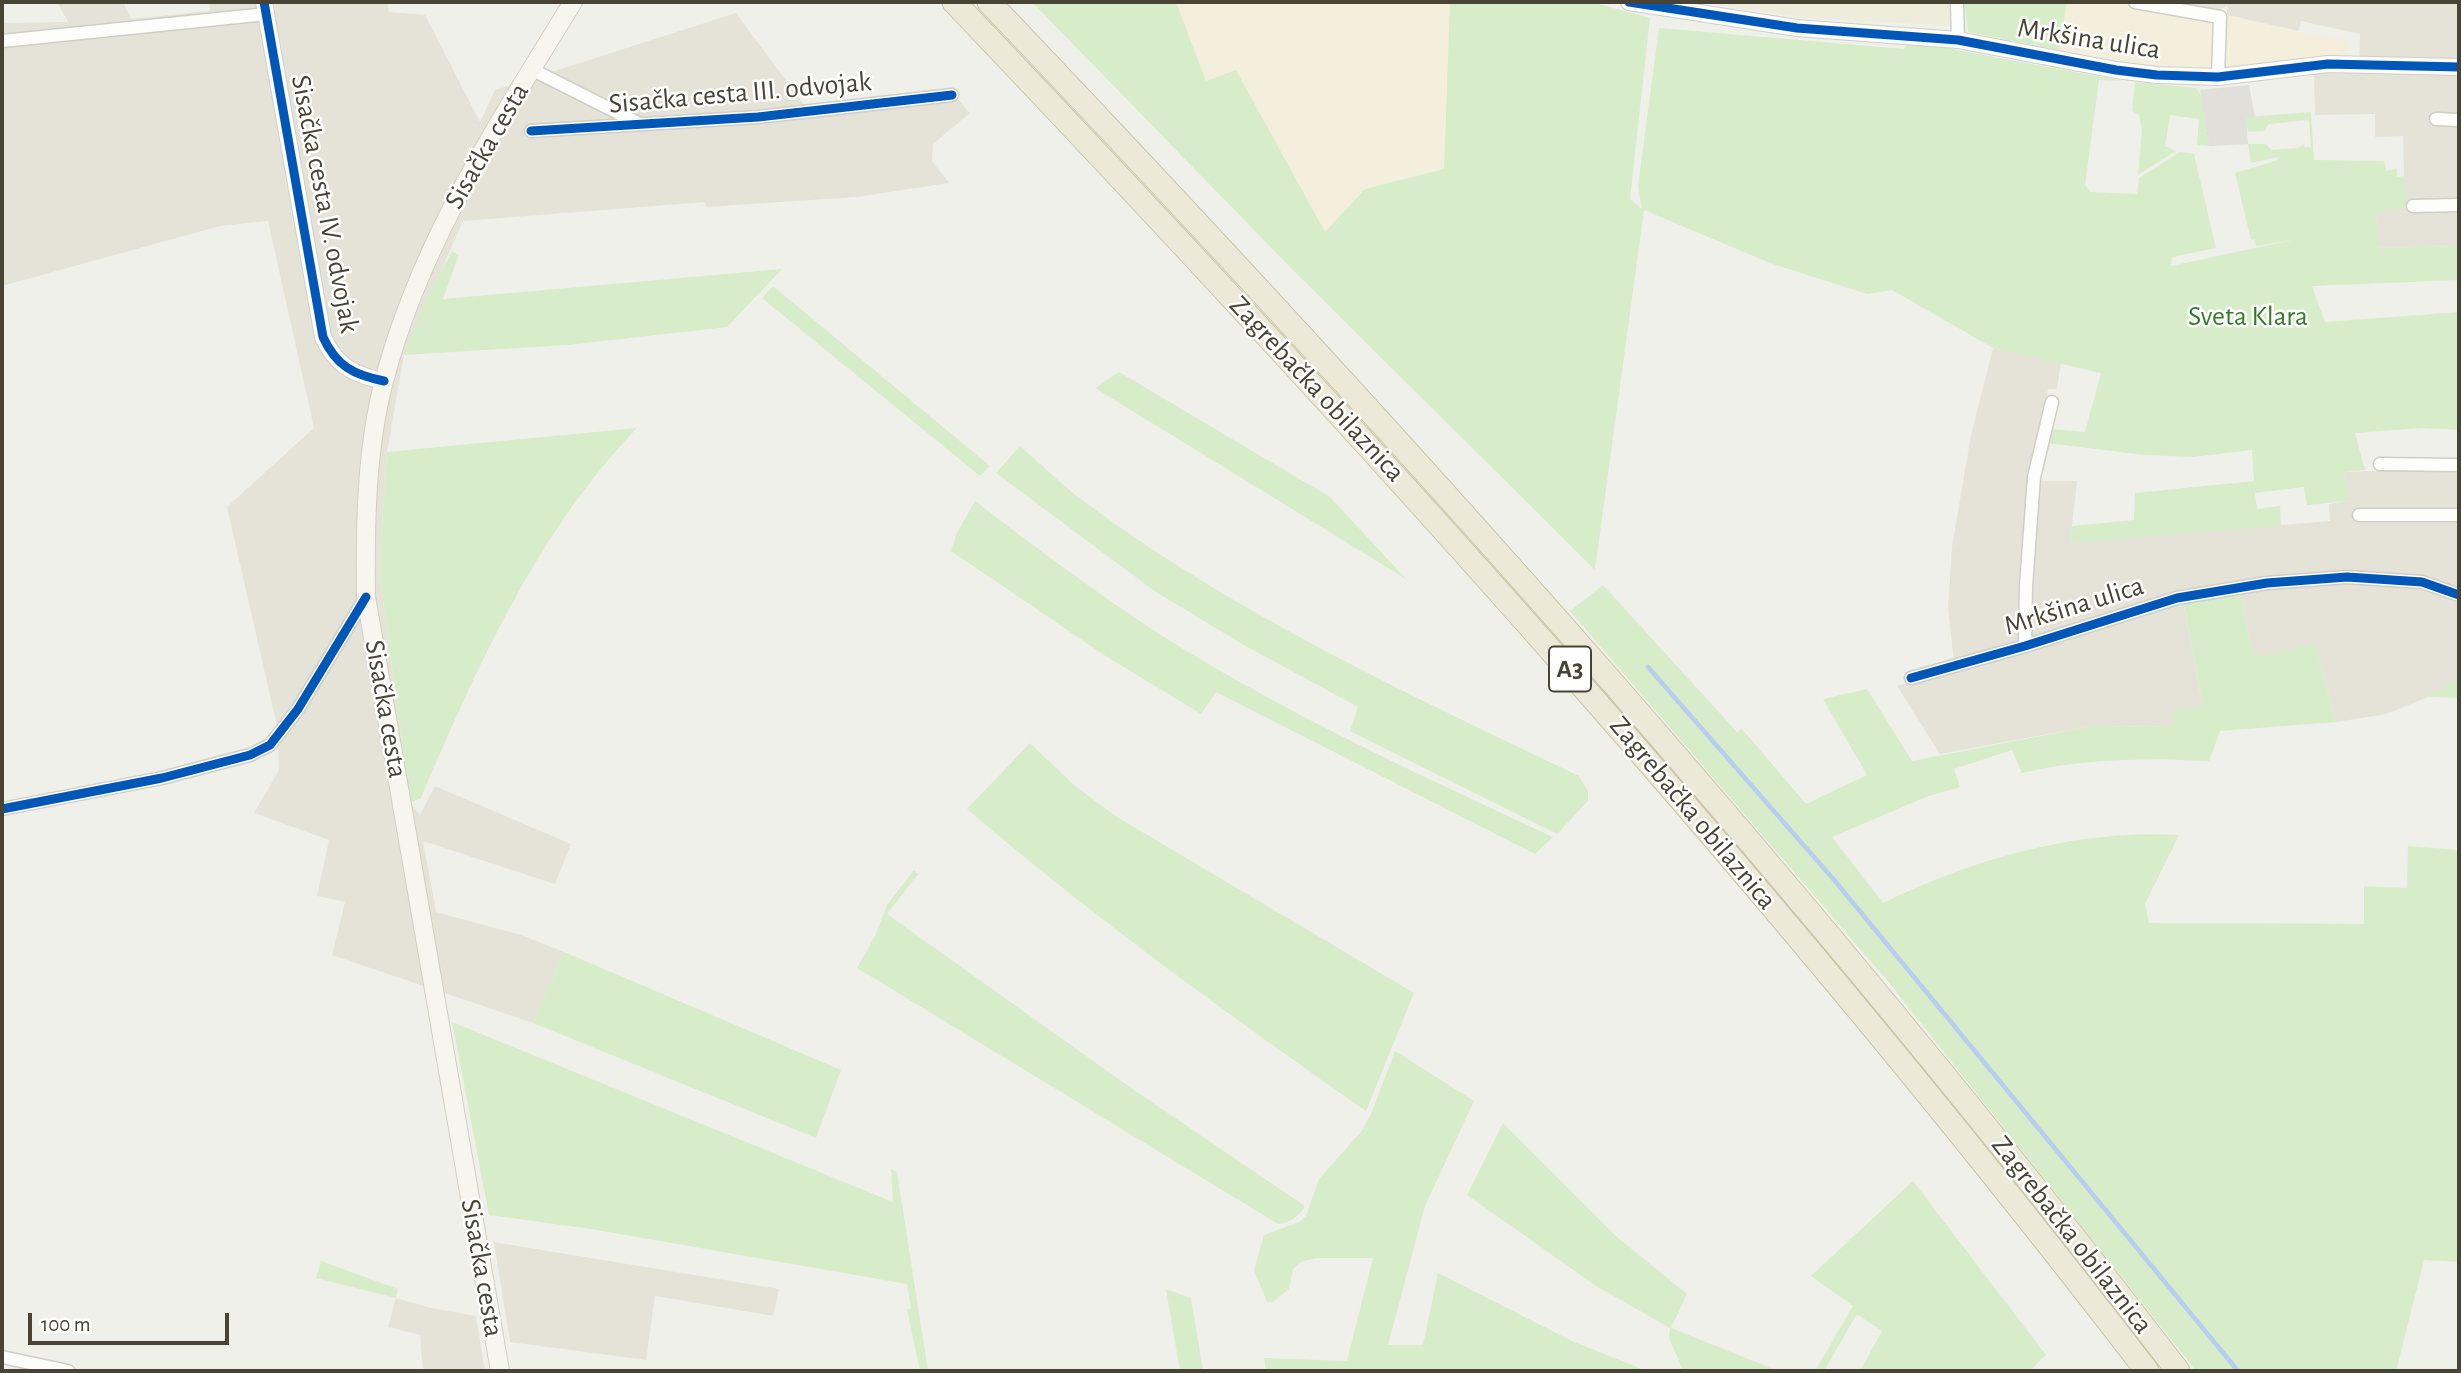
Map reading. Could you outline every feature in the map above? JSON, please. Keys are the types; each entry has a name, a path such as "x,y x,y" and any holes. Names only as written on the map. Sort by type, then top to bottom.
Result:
{"highway":[{"name":"Zagrebačka obilaznica","path":"954,2 1213,276 1444,527 1625,732 1945,1115 2147,1371"},
{"name":"Zagrebačka obilaznica","path":"989,2 1444,490 1643,716 1907,1028 2075,1237 2178,1371"}],"main road":[{"name":"Sisačka cesta","path":"500,1371 366,597 369,488 374,437 384,381 432,246 531,69 573,2"}],"street":[{"name":"Mrkšina ulica","path":"1629,2 1797,28 1958,40 2116,70 2218,78 2328,64 2459,67"},
{"path":"1957,2 1958,40"},
{"path":"2135,2 2220,17 2218,78"},
{"path":"2,41 265,8"},
{"name":"Sisačka cesta IV. odvojak","path":"265,8 323,337 330,352 342,366 364,377 384,381"},
{"name":"Sisačka cesta III. odvojak","path":"531,69 641,124"},
{"name":"Sisačka cesta III. odvojak","path":"531,131 758,117 952,96"},
{"path":"2436,119 2459,120"},
{"path":"2413,206 2459,205"},
{"name":"Mrkšina ulica","path":"2025,646 2026,586 2034,477 2052,401"},
{"path":"2380,464 2459,465"},
{"path":"2358,515 2459,515"},
{"name":"Mrkšina ulica","path":"1911,678 2178,598 2267,583 2347,577 2421,582 2459,595"},
{"path":"2,809 162,778 250,755 270,745 298,709 366,597"},
{"path":"2,1357 68,1371"}],"shaded area":[{"path":"57,2 123,2 131,19 210,11 209,2 387,2 389,12 425,15 480,122 495,90 736,13 805,106 950,90 970,113 933,144 932,161 949,183 856,197 706,207 705,202 463,221 404,355 387,452 379,570 410,803 420,815 435,786 571,844 555,884 423,841 436,912 521,935 564,952 533,1023 332,955 345,902 317,896 329,840 254,813 279,770 277,726 227,507 314,428 268,221 220,226 2,286 2,23 68,22"},
{"path":"1176,2 1450,2 1444,169 1365,189 1325,233 1236,70 1206,81"},
{"path":"1697,2 1951,2 1953,26 1806,18"},
{"path":"2067,2 2115,2 2226,18 2227,15 2299,33 2350,40 2347,55 2198,72 2058,53"},
{"path":"2161,2 2459,2 2459,246 2377,248 2376,212 2409,206 2404,176 2403,136 2375,137 2375,114 2315,115 2314,69 2359,67 2360,34 2301,21 2299,31 2227,15 2227,6 2215,11"},
{"path":"2249,85 2255,117 2246,117 2248,144 2209,146 2200,90"},
{"path":"1993,348 2061,363 2057,389 2048,389 2030,481 2077,481 2070,543 2330,521 2329,504 2347,501 2344,472 2459,468 2459,677 2428,697 2386,714 2336,722 2315,643 2259,658 2250,643 2240,583 2181,591 2203,707 2171,727 2092,726 1940,754 1897,686 1955,671 1948,608 1952,547 1971,435"},
{"path":"494,1242 779,1289 773,1316 655,1296 646,1360 510,1342"},
{"path":"396,1298 476,1316 485,1371 423,1371 420,1335 388,1327"}],"green space":[{"name":"Sveta Klara","path":"1032,2 1176,2 1206,81 1236,70 1325,232 1365,189 1444,169 1450,2 1591,2 1650,18 1630,199 1642,209 1638,186 1659,28 1904,49 1908,43 1930,45 2123,81 2099,80 2085,185 2090,192 2137,194 2139,178 2180,152 2194,154 2216,248 2172,257 2171,266 2292,240 2256,246 2255,239 2251,240 2235,173 2278,160 2277,157 2251,163 2248,144 2266,144 2272,150 2297,148 2304,144 2305,147 2311,147 2309,120 2269,124 2264,131 2248,132 2245,117 2311,112 2314,160 2384,161 2386,171 2397,169 2397,177 2404,176 2410,207 2376,212 2378,248 2459,246 2459,280 2312,286 2325,322 2459,312 2459,430 2422,428 2355,433 2365,470 2344,472 2348,501 2307,505 2304,487 2255,493 2257,509 2280,506 2281,526 2070,543 2072,526 2134,520 2135,493 2254,481 2252,450 2193,457 2145,455 2047,443 2050,429 2085,432 2101,373 1993,348 1892,290 1867,294 1770,263 1644,210 1595,570 1291,268"},
{"path":"1965,2 2067,2 2059,50 1968,32"},
{"path":"2135,82 2196,88 2201,95 2209,146 2197,145 2199,119 2170,115 2165,146 2176,151 2138,175 2142,130 2139,115 2132,111"},
{"path":"452,251 459,255 443,299 782,269 727,327 568,345 404,355 431,289"},
{"path":"773,286 990,466 980,476 762,298"},
{"path":"1119,372 1330,497 1406,579 1095,388"},
{"path":"637,428 601,468 539,556 512,603 464,700 421,798 410,803 379,570 387,452"},
{"path":"1020,446 1083,501 1209,585 1391,685 1579,776 1588,791 1588,801 1557,834 1350,731 1358,707 1242,644 1156,592 996,473"},
{"path":"975,501 1099,593 1229,676 1349,740 1553,837 1535,854 1216,692 1201,714 1104,655 951,551 956,535"},
{"path":"1603,585 1737,732 1742,729 1806,804 1867,775 1823,699 1867,689 1912,761 2092,726 2171,727 2174,710 2203,707 2183,600 2241,590 2250,643 2260,657 2315,643 2336,722 2220,731 2209,761 2115,760 2069,764 2022,773 2012,750 1954,769 1960,787 1926,797 1832,837 1883,903 1953,873 2026,850 2102,837 2179,835 2145,904 2149,923 2364,924 2364,886 2407,888 2408,846 2459,850 2459,1262 2424,1260 2396,1371 2196,1371 1886,979 1570,611"},
{"path":"2459,677 2459,698 2428,697"},
{"path":"1030,743 1075,786 1117,817 1414,993 1366,1111 1163,965 1064,889 967,809"},
{"path":"914,870 918,874 887,914 1131,1088 1305,1206 1300,1213 1290,1221 1278,1224 857,968 875,936 887,905"},
{"path":"564,952 841,1070 816,1138 533,1023"},
{"path":"452,1022 893,1202 891,1169 897,1172 928,1371 920,1371 907,1309 911,1309 907,1284 591,1229 489,1215"},
{"path":"1395,1051 1474,1101 1425,1206 1388,1345 1423,1345 1438,1273 1574,1342 1647,1371 1266,1371 1264,1358 1347,1361 1373,1258 1316,1258 1301,1262 1293,1269 1289,1289 1273,1302 1267,1302 1254,1270 1264,1235 1299,1222 1306,1216 1319,1179 1361,1132 1371,1114"},
{"path":"1503,1123 1617,1237 1687,1294 1671,1328 1778,1371 1683,1371 1669,1338 1670,1328 1596,1286 1467,1195"},
{"path":"1913,1181 2046,1355 2029,1371 1860,1371 1882,1331 1857,1314 1824,1371 1815,1371 1853,1306 1811,1276"},
{"path":"321,1261 398,1289 396,1298 316,1278"},
{"path":"1166,1289 1191,1298 1203,1371 1180,1371"}],"waterway":[{"path":"1648,667 1835,881 2238,1371"}],"cycle path":[{"path":"264,2 323,337 334,355 347,368 384,381"},
{"path":"1629,2 1797,28 1958,40 2116,70 2157,75 2218,77 2328,64 2459,67"},
{"path":"531,131 758,117 952,95"},
{"path":"1911,678 2025,646 2177,598 2267,583 2347,577 2422,582 2459,595"},
{"path":"2,809 162,778 250,755 270,745 298,709 366,597"}]}
